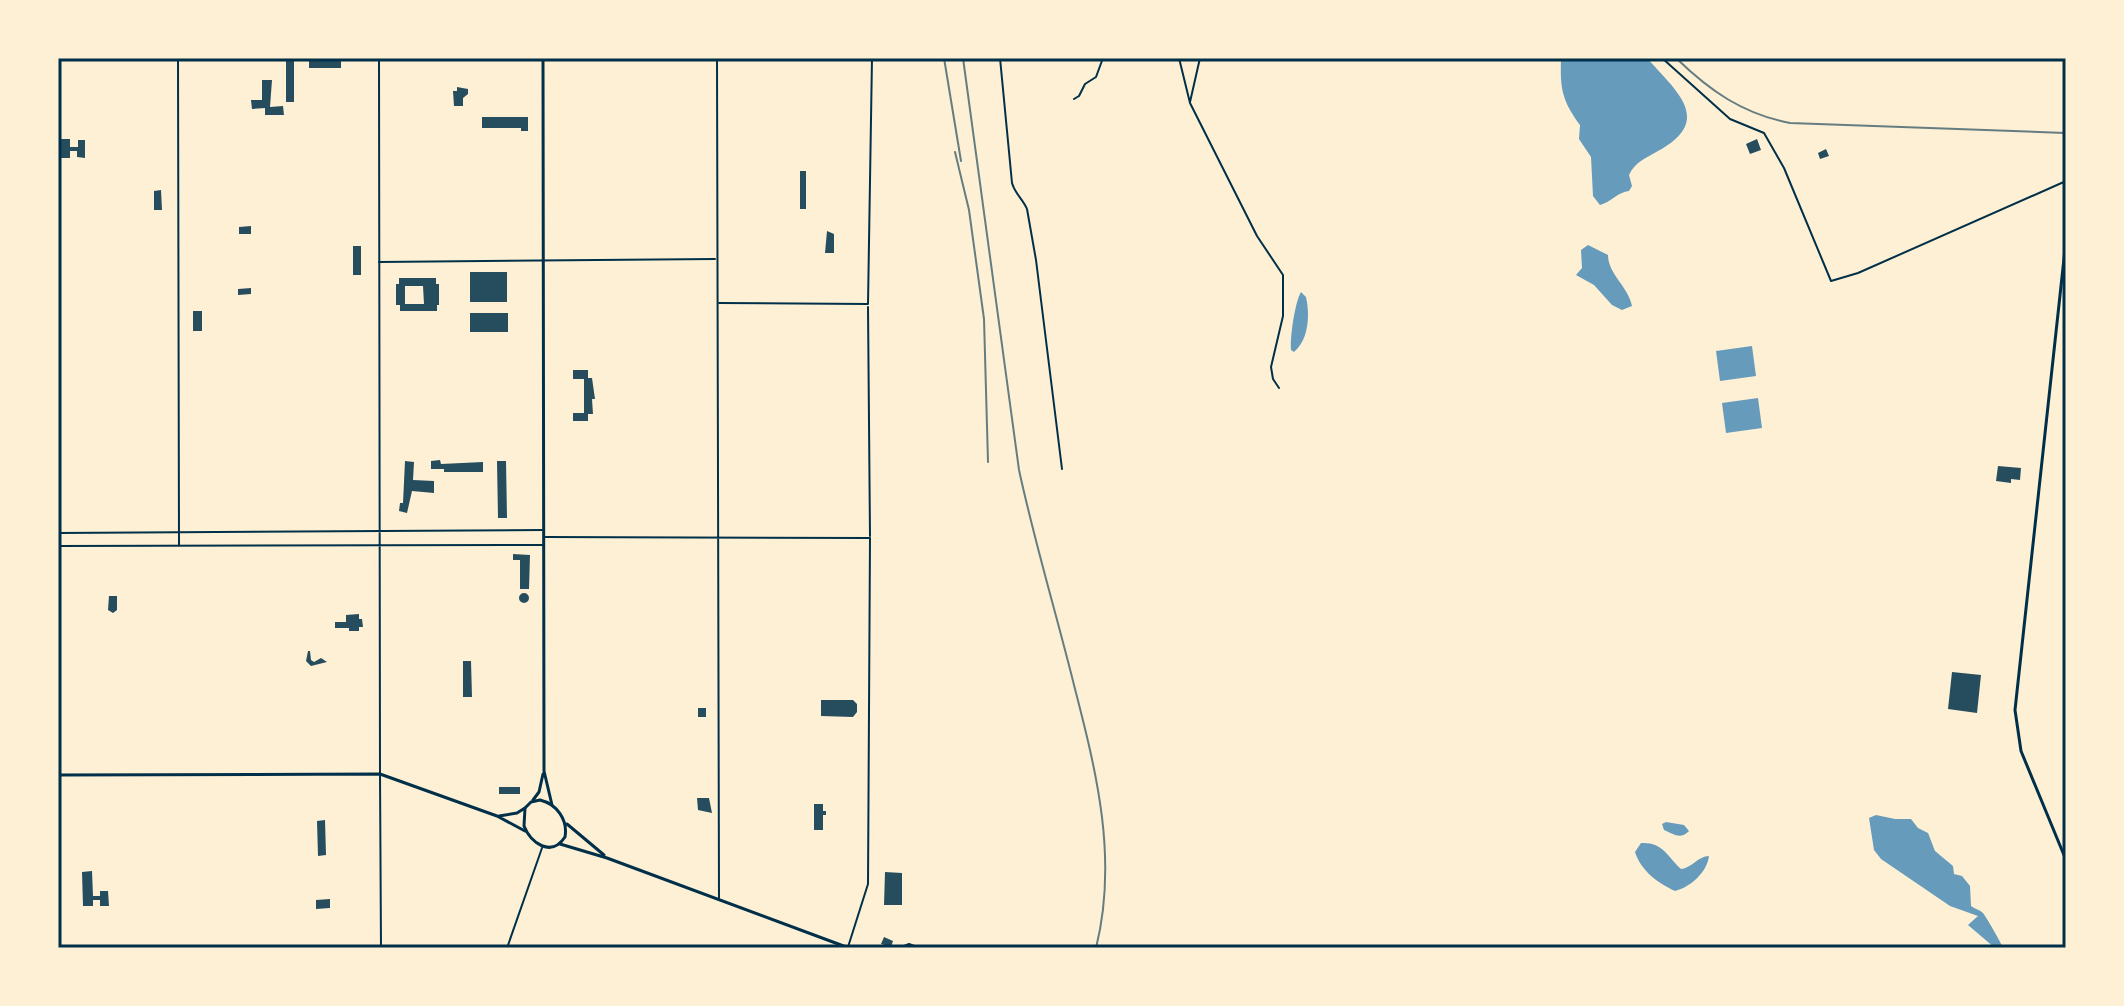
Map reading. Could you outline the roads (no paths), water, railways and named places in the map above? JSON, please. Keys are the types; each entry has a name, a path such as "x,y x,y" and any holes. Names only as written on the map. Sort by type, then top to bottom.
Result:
{"main road":[{"path":"543,58 544,771 552,805 565,822 607,858"},
{"path":"2066,239 2015,710 2021,751 2066,860"},
{"path":"497,816 513,814 525,808 539,792 544,771"},
{"path":"58,775 380,774 497,816 525,831 542,847 560,844 607,858 848,948"},
{"path":"531,802 540,800 552,805"},
{"path":"525,808 525,831"},
{"path":"560,844 566,834 565,822"}],"street":[{"path":"178,58 179,546"},
{"path":"379,58 381,948"},
{"path":"717,58 719,899"},
{"path":"848,948 863,906 869,874 868,304 872,58"},
{"path":"1000,58 1012,183 1027,209 1036,260 1062,469"},
{"path":"1074,99 1085,84 1096,77 1103,58"},
{"path":"1179,58 1190,103 1257,236 1283,275 1283,316 1271,367 1273,379 1279,388"},
{"path":"1190,103 1200,58"},
{"path":"1662,58 1730,119 1764,133 1831,281 1858,273 2066,181"},
{"path":"1731,58 1742,58"},
{"path":"379,262 717,259"},
{"path":"719,303 868,304"},
{"path":"58,533 544,530"},
{"path":"544,537 870,538"},
{"path":"58,546 544,545"},
{"path":"507,948 542,847"},
{"path":"899,948 911,944 920,948"}],"water":[{"path":"1561,58 1647,58 1685,106 1687,117 1684,128 1675,139 1634,167 1629,175 1632,186 1629,191 1600,205 1593,196 1591,157 1579,139 1580,125 1563,94"},
{"path":"1588,245 1608,255 1611,268 1632,306 1622,310 1612,305 1594,285 1576,275 1582,268 1581,250"},
{"path":"1301,292 1306,297 1308,319 1303,341 1294,352 1291,350 1292,329"},
{"path":"1752,346 1756,376 1720,381 1716,351"},
{"path":"1758,398 1762,428 1726,433 1722,403"},
{"path":"1876,815 1911,819 1918,828 1928,833 1935,851 1953,866 1954,874 1962,876 1970,886 1971,906 1983,913 2003,948 1995,948 1968,925 1978,916 1950,906 1881,859 1874,850 1869,818"},
{"path":"1662,824 1684,825 1689,831 1680,836 1674,834 1664,830"},
{"path":"1641,843 1660,847 1681,869 1709,856 1708,862 1697,878 1675,891 1656,880 1641,865 1635,852"}],"tram line":[{"path":"1676,58 1728,100 1757,114 1790,123 2065,133"}],"railway":[{"path":"944,58 961,161"},
{"path":"963,58 1019,470 1083,721 1102,817 1105,882 1096,948"},
{"path":"955,152 969,210 984,319 988,462"}]}
